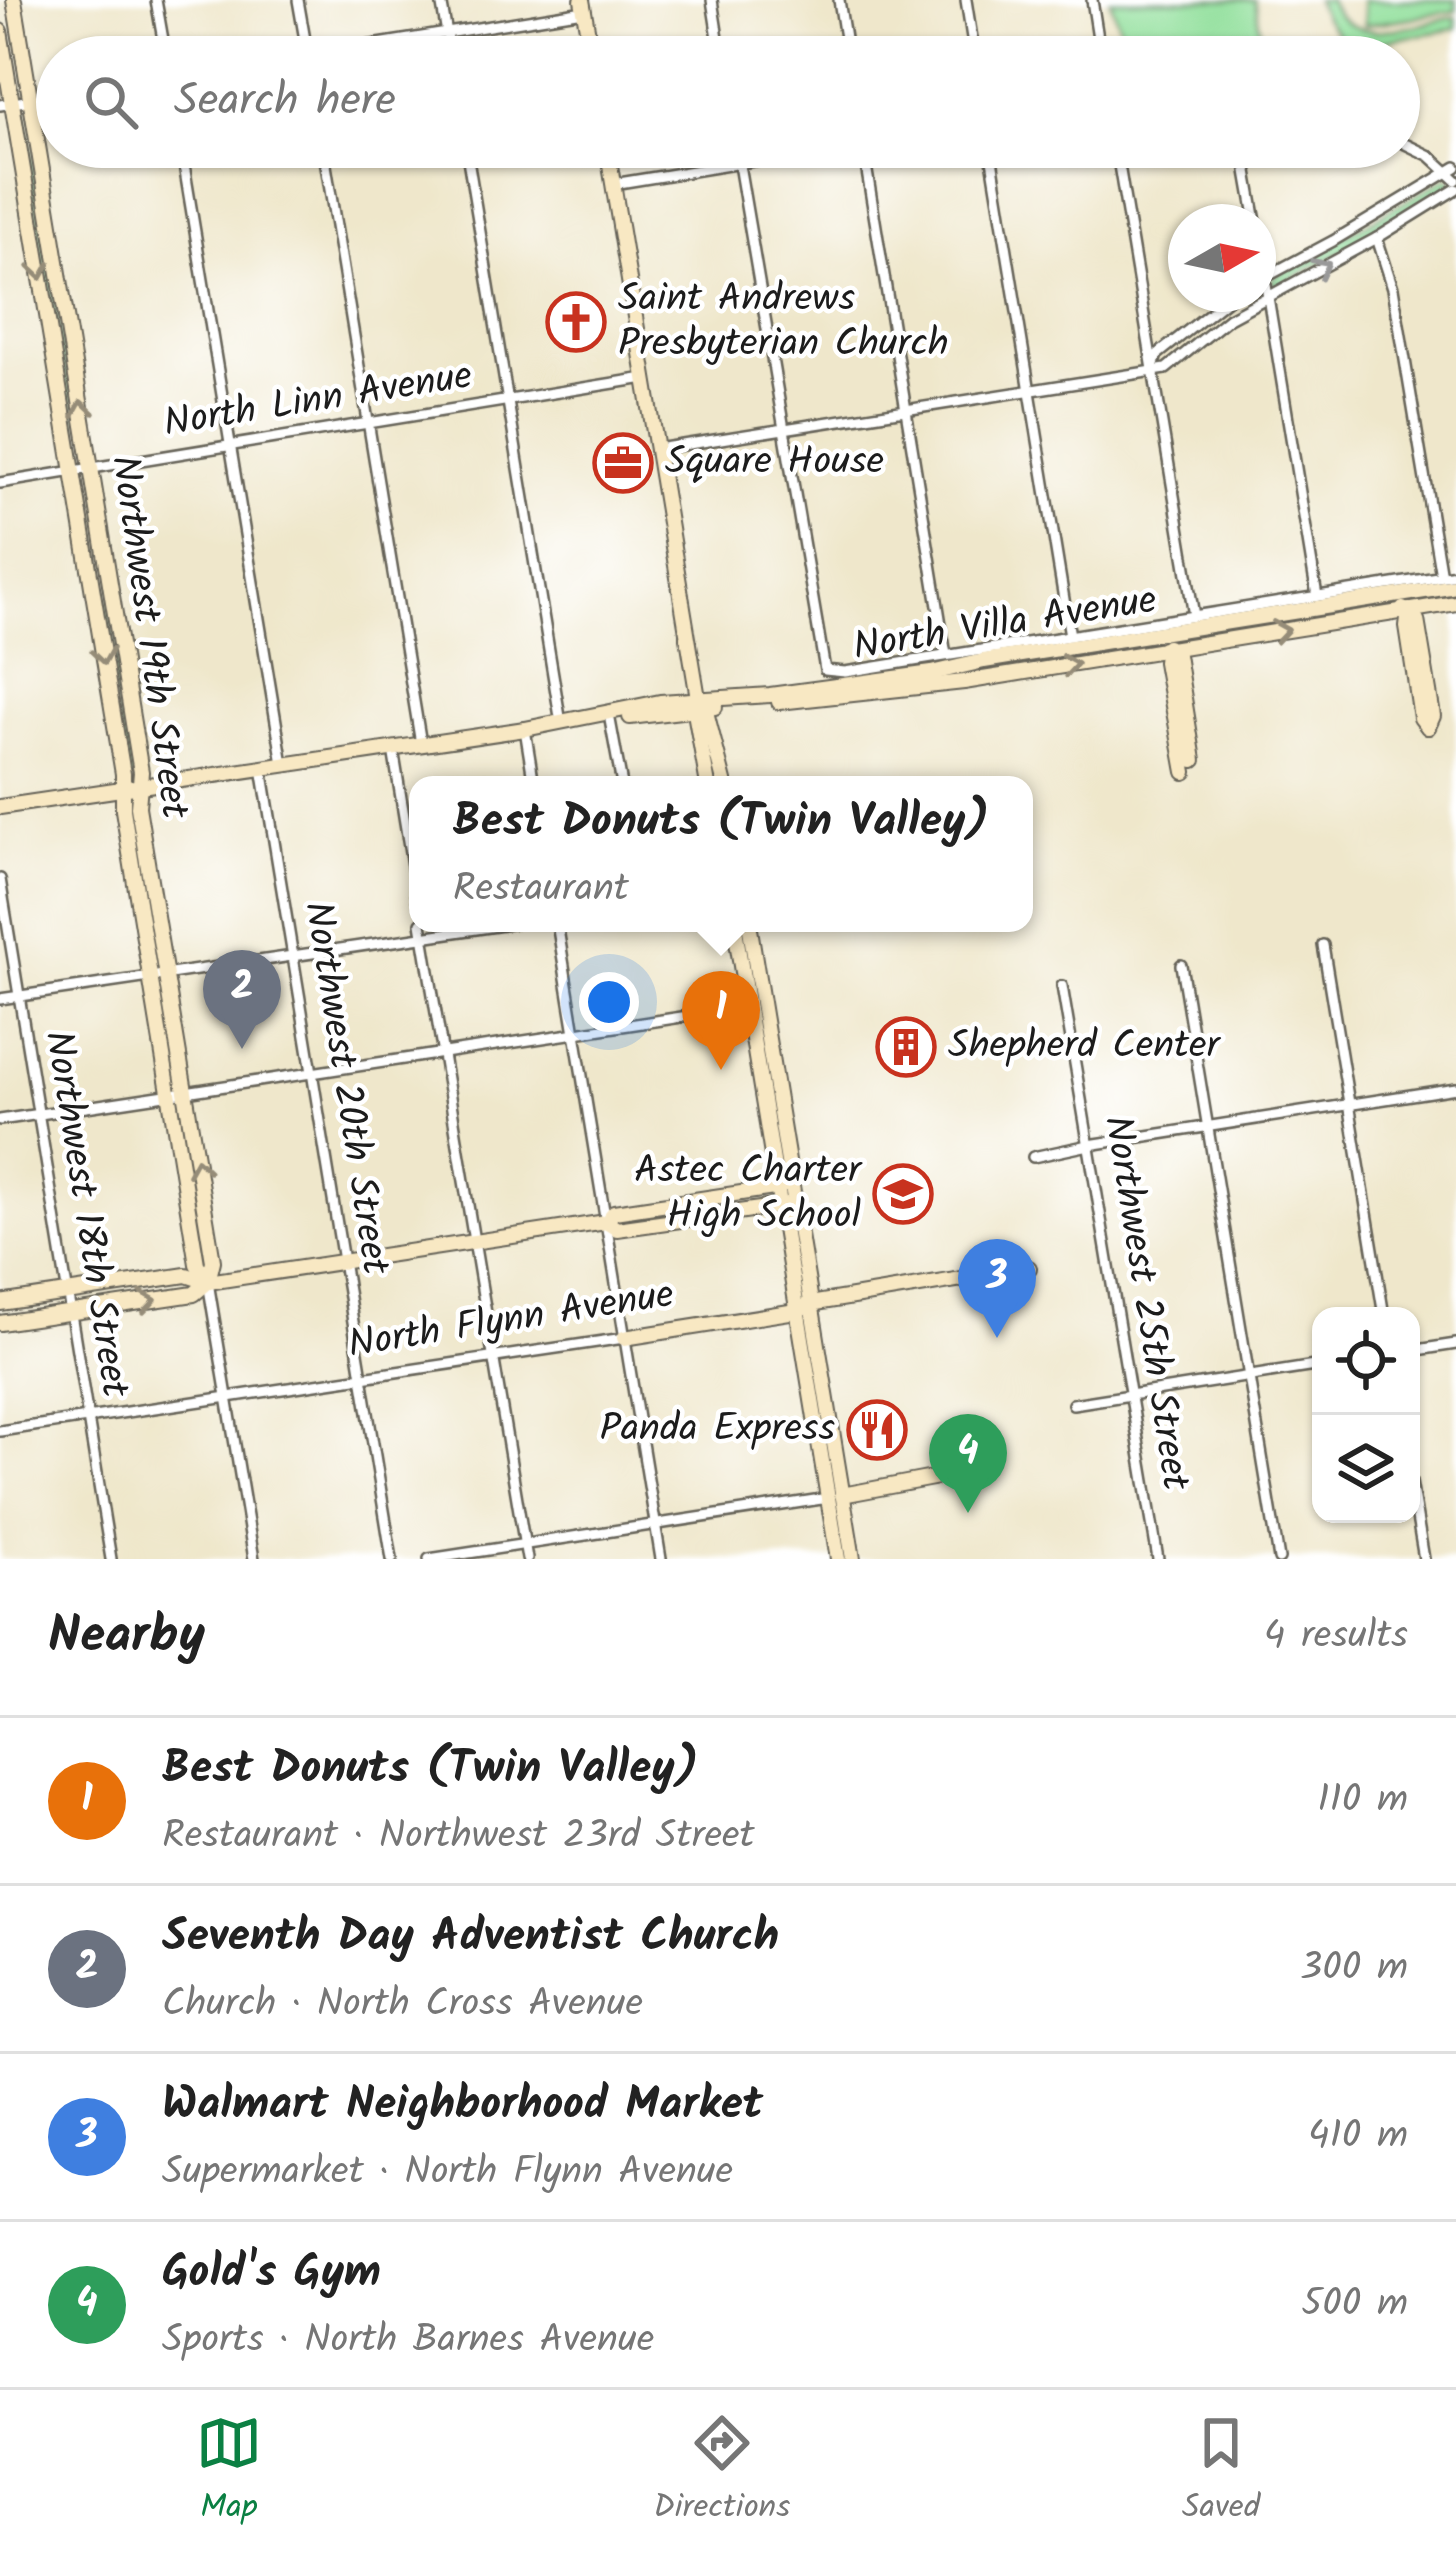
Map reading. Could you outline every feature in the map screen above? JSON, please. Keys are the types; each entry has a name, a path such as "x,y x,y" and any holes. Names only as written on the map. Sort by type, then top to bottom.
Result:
{"street":[{"name":"Northwest 19th Street","path":"14,0 36,136"},
{"path":"156,0 162,36"},
{"path":"298,0 302,36"},
{"path":"442,0 447,34"},
{"path":"712,0 718,36"},
{"path":"838,0 844,36"},
{"path":"966,0 972,36"},
{"path":"1092,0 1098,36"},
{"path":"434,36 583,5 588,36"},
{"name":"Northwest 19th Street","path":"0,32 6,104 73,471 123,810 159,976"},
{"path":"6,104 36,99"},
{"path":"1420,151 1454,177"},
{"name":"Northwest 19th Street","path":"41,168 142,772 138,806 159,976 213,1261 208,1282 254,1559"},
{"path":"184,168 283,764"},
{"path":"326,168 422,744"},
{"path":"469,168 563,723"},
{"path":"610,168 700,704 711,759 720,776"},
{"path":"613,184 709,168"},
{"path":"740,168 782,429"},
{"path":"866,168 946,655"},
{"path":"993,168 1070,636"},
{"path":"1120,168 1190,622 1166,650"},
{"path":"1248,168 1253,204"},
{"path":"1276,292 1377,238 1454,177"},
{"path":"1276,271 1454,177"},
{"path":"1377,238 1394,288 1441,576"},
{"path":"1153,369 1157,355 1211,312"},
{"path":"657,449 1166,369 1240,312"},
{"path":"1271,312 1317,596"},
{"name":"North Linn Avenue","path":"0,483 645,378"},
{"name":"North Villa Avenue","path":"782,429 821,665 835,673 1070,636 1456,586"},
{"name":"North Villa Avenue","path":"0,806 932,673 1132,638 1317,596 1456,574"},
{"path":"1373,598 1408,611 1417,620 1432,716 1428,727 1421,718 1407,627 1408,611 1426,590"},
{"name":"North Villa Avenue","path":"563,723 700,704 841,698 1456,603"},
{"path":"1132,638 1166,650"},
{"path":"1166,650 1189,766"},
{"path":"932,673 969,680 984,661"},
{"path":"610,720 620,776"},
{"path":"525,729 533,776"},
{"path":"393,748 409,847"},
{"path":"709,776 711,759"},
{"name":"Northwest 20th Street","path":"262,768 392,1559"},
{"name":"Northwest 18th Street","path":"0,879 111,1559"},
{"path":"423,932 527,1559"},
{"path":"0,999 457,932"},
{"path":"558,932 661,1559"},
{"path":"735,932 755,1005"},
{"path":"740,960 746,932"},
{"path":"749,932 755,1005 803,1307 835,1497 853,1559"},
{"path":"1323,945 1383,1307"},
{"path":"1181,965 1279,1559"},
{"name":"Northwest 25th Street","path":"1062,986 1157,1559"},
{"path":"0,1120 755,1005"},
{"path":"1033,1157 1456,1088"},
{"path":"606,1222 614,1212 784,1187"},
{"path":"0,1303 186,1275 208,1282 606,1222 617,1229 787,1205"},
{"name":"North Flynn Avenue","path":"0,1431 625,1338 1029,1268"},
{"path":"0,1323 194,1294 208,1282"},
{"path":"1420,1350 1456,1344"},
{"path":"1073,1404 1312,1366"},
{"path":"822,1419 825,1481 835,1497 832,1526 838,1559"},
{"path":"430,1559 949,1475"},
{"path":"1418,1523 1424,1559"}],"green space":[{"path":"1110,0 1255,0 1261,36 1123,36"},
{"path":"1316,0 1329,0 1338,16 1367,30 1456,17 1456,29 1413,36 1339,36"},
{"path":"1362,0 1456,0 1456,11 1365,25"},
{"path":"24,109 80,462 75,460 20,110"},
{"path":"1448,177 1455,184 1376,234 1276,286 1276,275"},
{"path":"83,477 88,478 133,779 128,778"}],"place":[{"name":"Saint Andrews Presbyterian Church","path":"576,322"},
{"name":"Square House","path":"623,463"},
{"name":"Shepherd Center","path":"906,1047"},
{"name":"Seventh Day Adventist Church","path":"242,1049"},
{"name":"Best Donuts (Twin Valley)","path":"721,1070"},
{"name":"Astec Charter High School","path":"903,1194"},
{"name":"Walmart Neighborhood Market","path":"997,1338"},
{"name":"Panda Express","path":"877,1430"},
{"name":"Gold's Gym","path":"968,1513"}]}
